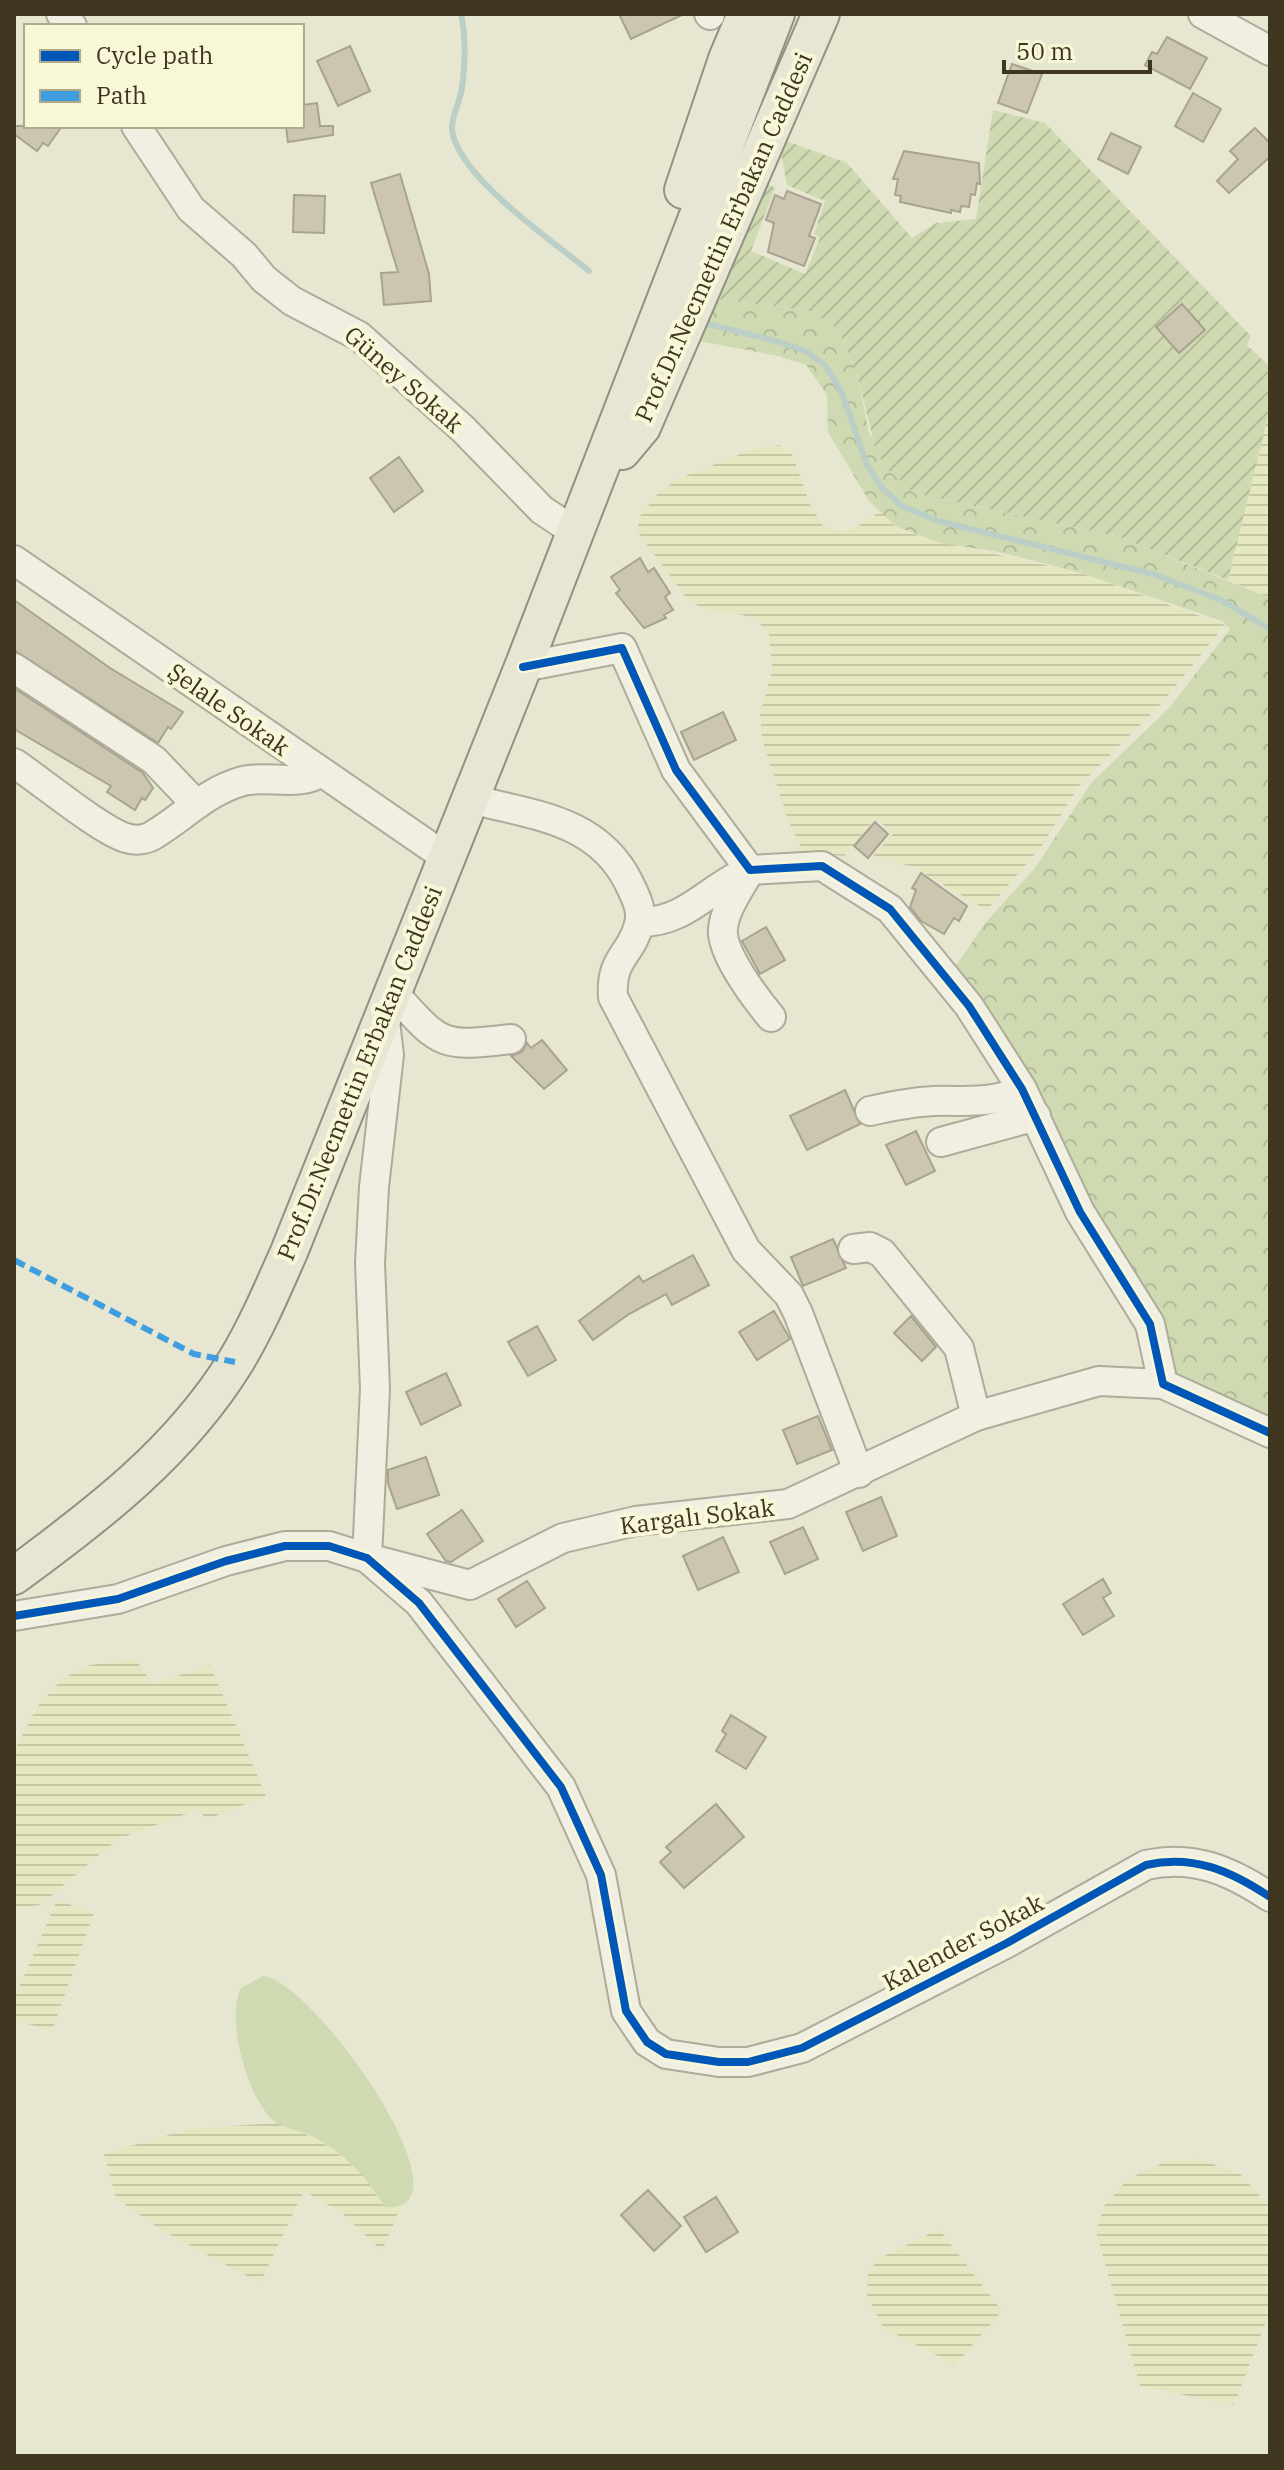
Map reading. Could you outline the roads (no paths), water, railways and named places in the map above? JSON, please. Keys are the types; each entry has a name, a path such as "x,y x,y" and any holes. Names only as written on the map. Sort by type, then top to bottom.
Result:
{"main road":[{"name":"Prof.Dr.Necmettin Erbakan Caddesi","path":"589,493 607,417 727,59 746,14"},
{"name":"Prof.Dr.Necmettin Erbakan Caddesi","path":"14,1576 109,1506 176,1441 235,1362 289,1252 467,798 523,667 776,14"},
{"name":"Prof.Dr.Necmettin Erbakan Caddesi","path":"589,493 642,427 821,14"}],"street":[{"path":"1203,14 1270,51"},
{"name":"Güney Sokak","path":"137,128 191,209 277,290 330,318 370,345 463,429 542,510 575,532"},
{"name":"Şelale Sokak","path":"14,560 444,856"},
{"path":"523,667 622,648 676,770 750,870"},
{"path":"14,668 154,760 195,803"},
{"path":"14,763 116,834 130,839 153,836 195,803 248,780 309,779 320,772"},
{"path":"467,798 575,827 589,834 626,878 639,907 640,922 615,969 613,997 746,1250 789,1295 859,1473"},
{"path":"640,922 661,922 677,916 750,870 822,866 890,909 969,1006 1022,1089 1080,1212 1150,1324 1163,1384 1270,1433"},
{"path":"750,870 722,931 725,945 755,998 771,1017"},
{"path":"388,1000 445,1043 463,1045 511,1039"},
{"path":"367,1558 375,1389 370,1263 389,1055 388,1000"},
{"path":"870,1111 910,1103 986,1102 1004,1099 1022,1089"},
{"path":"941,1142 1036,1116"},
{"path":"853,1249 870,1247 882,1253 946,1330 959,1348 976,1416"},
{"name":"Kargalı Sokak","path":"14,1616 118,1599 226,1561 285,1546 329,1546 470,1585 563,1538 636,1521 788,1504 976,1416 1099,1381 1163,1384"},
{"name":"Kalender Sokak","path":"367,1558 419,1603 561,1787 601,1875 626,2011 647,2042 666,2054 719,2062 748,2062 802,2048 1007,1943 1146,1865 1173,1860 1202,1863 1225,1871 1270,1897"}],"waterway":[{"path":"461,14 464,70 452,125 458,148 489,188 589,271"},
{"path":"708,324 805,351 825,365 842,393 867,465 881,487 902,506 938,521 1153,574 1221,600 1270,629"}]}
